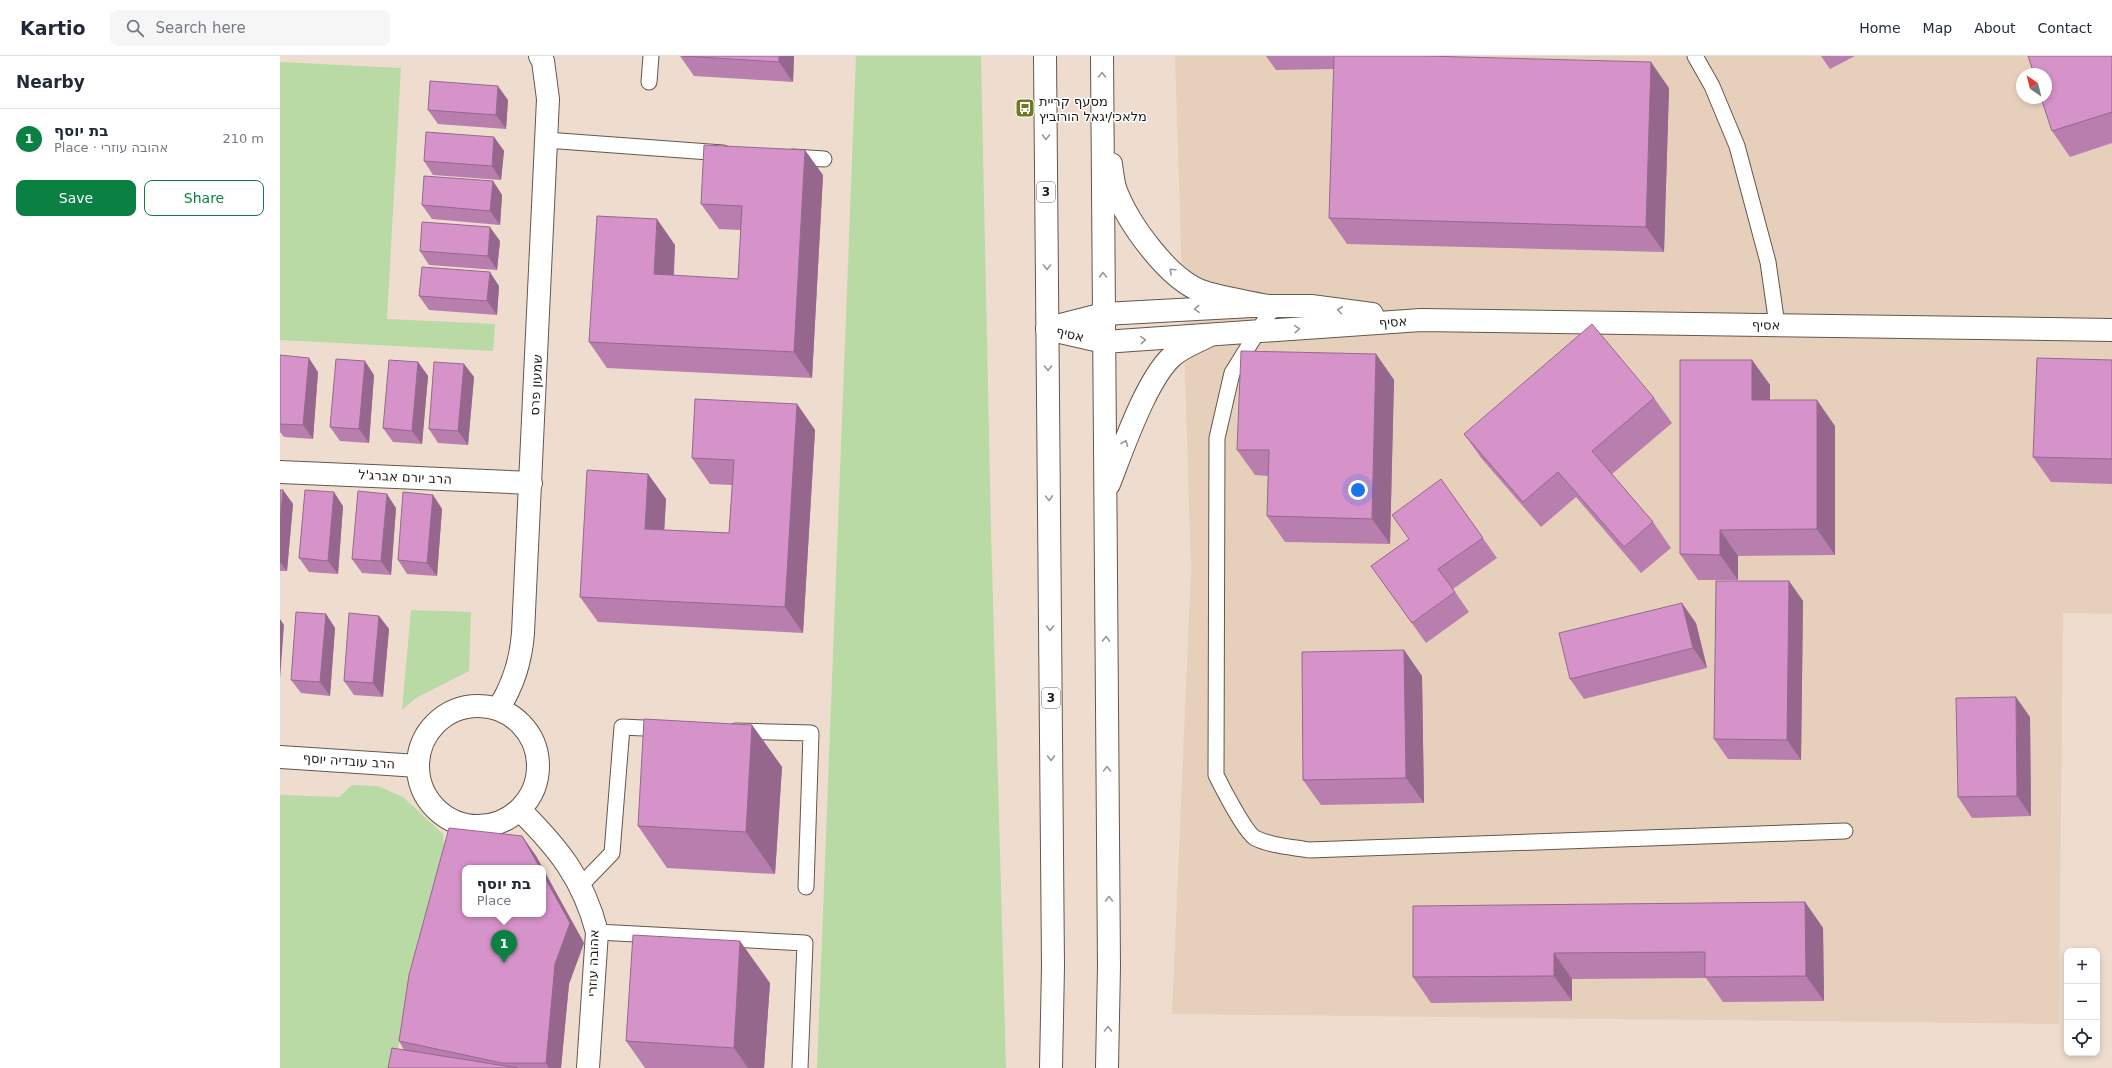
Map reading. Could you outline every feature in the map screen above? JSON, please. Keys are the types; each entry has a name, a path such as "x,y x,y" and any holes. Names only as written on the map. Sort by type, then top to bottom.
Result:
{"main road":[{"name":"שמעון פרס","path":"498,709 514,677 522,648 548,99 543,61 540,56"},
{"name":"3","path":"1045,56 1053,958 1051,1068"},
{"path":"1102,56 1109,966 1107,1068"},
{"path":"1102,121 1115,188 1135,228 1158,258 1179,277 1203,292 1273,307"},
{"name":"אסיף","path":"1047,329 1104,314 1252,306 1311,306 1421,320"},
{"name":"אסיף","path":"1047,329 1104,342 1421,320 2112,330"},
{"path":"1105,492 1143,401 1163,367 1175,354 1210,335"},
{"name":"הרב יורם אברג'ל","path":"280,472 531,483"},
{"path":"480,706 498,709 515,718 522,724 533,740 539,768 535,786 520,810 504,821 477,827 459,824 442,815 429,801 420,784 418,766 421,747 436,723 452,712 480,706"},
{"name":"הרב עובדיה יוסף","path":"280,757 418,766"},
{"name":"אהובה עוזרי","path":"520,810 557,848 581,885 597,932 588,1068"}],"lane":[{"path":"649,82 651,56"},
{"path":"1695,56 1712,86 1737,146 1768,262 1777,325"},
{"path":"546,140 736,154"},
{"path":"776,156 824,160"},
{"path":"1273,307 1232,373 1217,438 1216,775 1231,805 1254,837 1283,846 1309,850 1844,831"},
{"path":"581,885 612,853 622,727 677,729"},
{"path":"724,730 811,733 806,887"},
{"path":"597,932 805,943 800,1068"}],"shaded area":[{"path":"1175,56 2112,56 2112,614 2063,613 2059,1024 1172,1014 1191,569"}],"green space":[{"path":"856,56 981,56 991,529 1006,1068 817,1068"},
{"path":"280,62 401,68 387,319 495,324 493,351 280,340"},
{"path":"411,610 471,612 469,671 416,698 402,710"},
{"path":"352,785 378,786 403,797 443,834 445,855 442,878 425,916 394,1068 280,1068 280,795 339,797"}],"building":[{"path":"683,56 779,56 779,62"},
{"path":"1334,56 1425,56 1651,62 1646,227 1329,218"},
{"path":"2028,56 2112,56 2112,112 2052,131 2043,104 2052,104 2052,68 2032,68"},
{"path":"430,81 498,86 496,115 428,110"},
{"path":"426,132 494,137 492,166 424,161"},
{"path":"704,145 805,150 794,352 589,342 597,216 657,219 654,274 738,279 742,206 701,204"},
{"path":"424,176 493,181 490,211 422,205"},
{"path":"422,222 490,227 488,256 420,251"},
{"path":"422,267 490,272 487,301 419,296"},
{"path":"1592,324 1654,398 1592,451 1653,522 1624,547 1558,472 1523,502 1464,434"},
{"path":"1241,351 1376,354 1372,519 1267,516 1269,450 1237,450"},
{"path":"280,355 309,358 303,425 280,424"},
{"path":"2037,358 2112,360 2112,459 2033,457"},
{"path":"336,359 365,361 359,429 330,427"},
{"path":"389,360 418,362 412,431 383,428"},
{"path":"1680,360 1752,360 1752,400 1817,400 1817,529 1720,530 1720,555 1680,554"},
{"path":"434,362 464,364 458,431 429,429"},
{"path":"695,399 797,404 785,607 580,597 587,470 648,474 645,529 729,533 734,460 692,458"},
{"path":"1441,479 1483,538 1438,569 1455,592 1412,623 1371,566 1409,539 1392,515"},
{"path":"280,490 283,490 280,523"},
{"path":"305,490 334,492 328,561 299,558"},
{"path":"358,491 387,494 381,561 352,559"},
{"path":"403,492 433,495 427,563 398,560"},
{"path":"1716,581 1789,581 1787,740 1714,739"},
{"path":"1682,603 1693,648 1570,679 1559,633"},
{"path":"296,612 326,614 320,682 291,680"},
{"path":"349,613 379,616 373,683 344,681"},
{"path":"1404,650 1406,778 1303,780 1302,652"},
{"path":"2016,697 2017,796 1958,797 1956,698"},
{"path":"644,719 752,725 746,832 638,826"},
{"path":"449,828 522,836 538,865 462,865 462,917 546,917 546,879 570,923 555,964 546,1063 502,1063 399,1041 409,975"},
{"path":"1805,902 1806,976 1705,977 1705,952 1554,953 1554,976 1413,977 1413,906"},
{"path":"633,935 740,941 734,1048 626,1041"},
{"path":"392,1048 518,1068 388,1068"}],"place":[{"name":"מסעף קריית מלאכי/יגאל הורוביץ","path":"1025,108"},
{"name":"בת יוסף","path":"504,963"}]}
